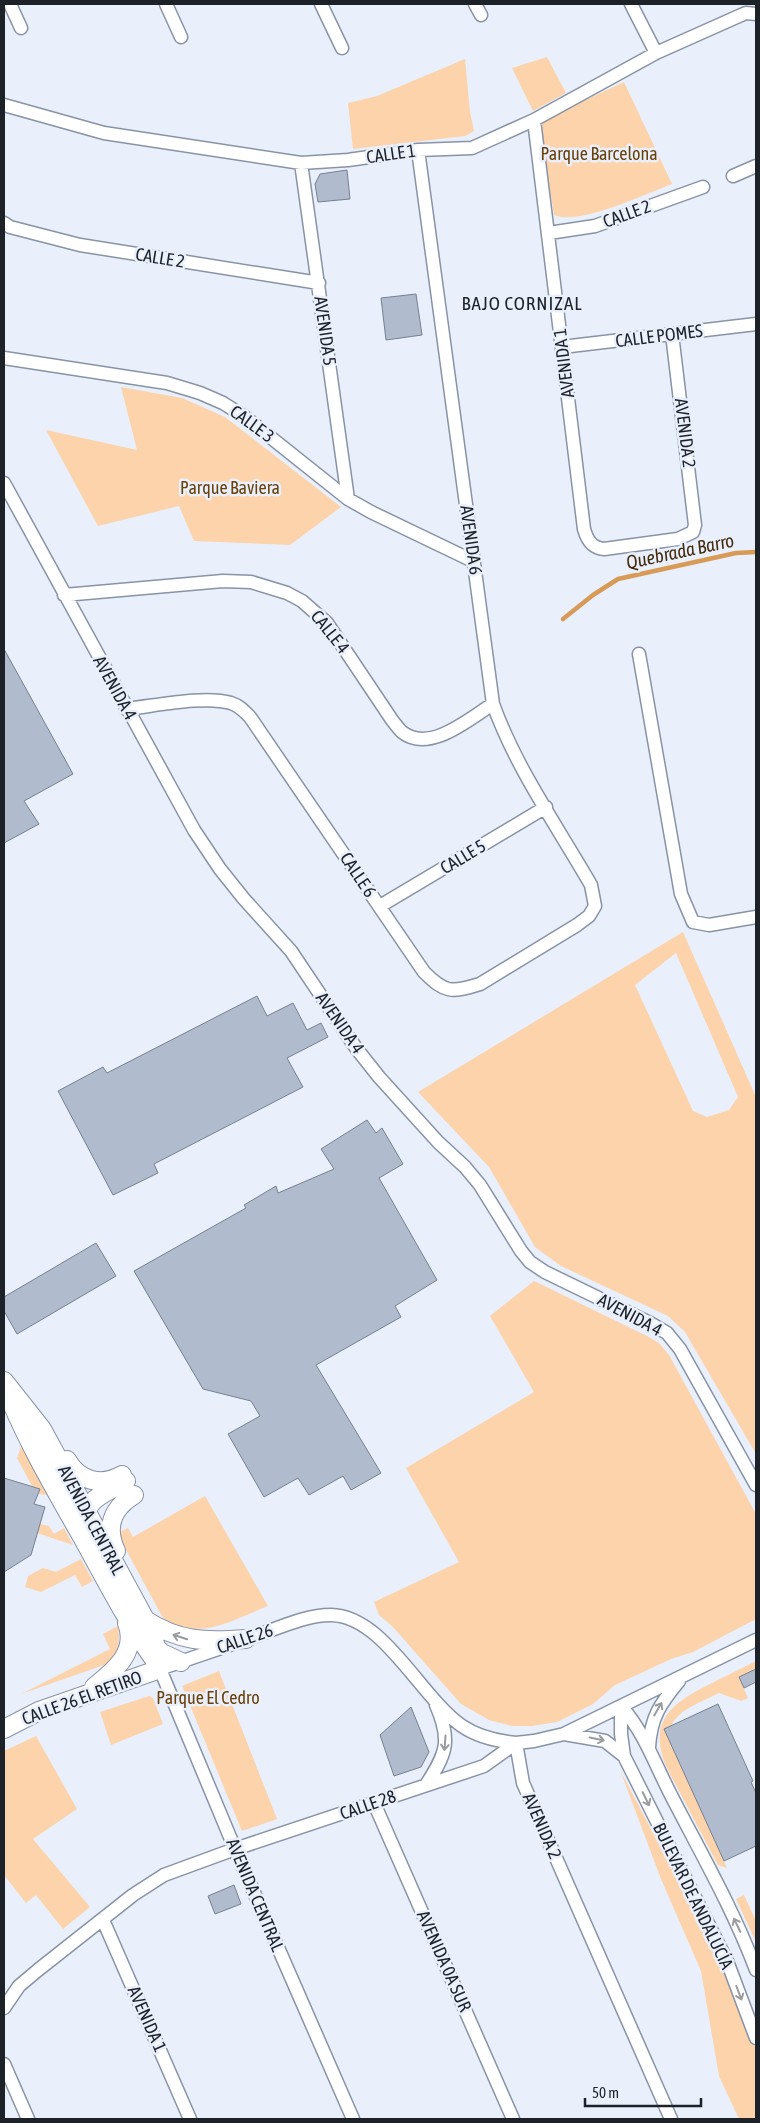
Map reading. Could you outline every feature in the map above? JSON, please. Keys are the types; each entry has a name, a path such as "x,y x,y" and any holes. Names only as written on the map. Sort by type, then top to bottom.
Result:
{"street":[{"path":"10,4 22,28"},
{"path":"166,4 181,37"},
{"path":"320,4 342,48"},
{"path":"631,4 656,53"},
{"name":"CALLE 1","path":"4,105 104,133 301,163 348,160 418,150 472,148 534,120 656,53 739,16 755,14"},
{"name":"AVENIDA 1","path":"534,120 584,529 591,544"},
{"name":"AVENIDA 6","path":"418,150 493,704 506,737 591,885 595,906"},
{"name":"AVENIDA 5","path":"301,163 348,498"},
{"path":"733,176 756,166"},
{"name":"CALLE 2","path":"549,233 595,226 703,187"},
{"name":"CALLE 2","path":"4,223 10,227 80,245 319,283"},
{"name":"CALLE POMES","path":"562,347 756,324"},
{"name":"AVENIDA 2","path":"591,544 597,548 604,549 678,539 693,532 695,513 672,334"},
{"name":"CALLE 3","path":"4,358 167,383 200,393 223,403 246,417 348,498 371,512 473,561"},
{"name":"AVENIDA 4","path":"4,483 126,709 194,830 215,862 244,899 291,951 356,1048 379,1077 438,1142 465,1167 480,1186 530,1262 545,1272 667,1333 680,1349 756,1485"},
{"name":"CALLE 4","path":"64,595 223,581 251,582 269,586 302,601 328,623 392,720 403,732 417,739 430,739 445,734 493,704"},
{"path":"639,654 681,894 692,922 709,925 756,917"},
{"name":"CALLE 6","path":"126,709 204,700 233,703 242,708 424,972 438,986 450,990 463,990 480,984 576,925 589,916 595,906"},
{"name":"CALLE 5","path":"380,906 546,807"},
{"name":"AVENIDA CENTRAL","path":"4,1383 42,1429 86,1510 127,1602 140,1640 160,1669"},
{"name":"AVENIDA CENTRAL","path":"4,1383 21,1424 43,1466 127,1602 144,1619 153,1634 160,1669 235,1849 353,2119"},
{"path":"21,1403 50,1430 70,1466 78,1475 91,1481 128,1485"},
{"path":"21,1424 35,1436 48,1459 62,1467"},
{"path":"43,1466 57,1476 72,1502 86,1510"},
{"path":"128,1485 90,1502 86,1510 85,1526 145,1636 156,1648 169,1657 181,1662"},
{"path":"88,1693 116,1669 129,1650 127,1602 133,1582 115,1549 110,1534 110,1526 128,1485"},
{"name":"CALLE 26","path":"160,1669 303,1619 332,1615 350,1619 366,1626 433,1698"},
{"path":"144,1619 162,1630 185,1639 209,1642 246,1639"},
{"name":"CALLE 28","path":"4,2008 19,1986 133,1895 164,1875 235,1849 484,1766 516,1743 542,1740 564,1734 756,1640"},
{"name":"CALLE 26 EL RETIRO","path":"4,1728 39,1711 160,1669"},
{"name":"BULEVAR DE ANDALUCÍA","path":"649,1747 651,1723 654,1715 682,1676"},
{"path":"433,1698 451,1717 470,1731 491,1739 516,1743"},
{"path":"426,1785 440,1763 446,1742 445,1730 433,1698"},
{"name":"BULEVAR DE ANDALUCÍA","path":"621,1706 641,1732 649,1747 656,1765 721,1892 756,1970"},
{"name":"BULEVAR DE ANDALUCÍA","path":"621,1706 621,1734 624,1756 727,1961 756,2038"},
{"name":"BULEVAR DE ANDALUCÍA","path":"564,1734 605,1741 624,1756"},
{"name":"AVENIDA 2","path":"516,1743 523,1782 671,2119"},
{"name":"AVENIDA 0A SUR","path":"374,1803 513,2119"},
{"name":"AVENIDA 1","path":"103,1920 190,2119"},
{"path":"4,2064 28,2119"}],"green space":[{"path":"547,57 566,93 533,111 512,68"},
{"path":"465,59 470,112 474,131 465,136 353,149 348,103 377,96"},
{"name":"Parque Barcelona","path":"624,82 672,184 595,213 565,217 554,215 539,122"},
{"name":"Parque Baviera","path":"121,387 182,398 225,417 341,507 290,545 194,541 179,506 98,526 46,430 137,450"},
{"path":"683,932 756,1097 756,1454 685,1332 668,1316 561,1266 535,1247 489,1167 418,1092","holes":["676,953 738,1097 729,1110 707,1117 693,1111 635,985"]},
{"path":"534,1281 647,1336 659,1343 669,1355 756,1514 756,1619 693,1652 671,1659 615,1685 593,1704 557,1722 532,1726 512,1726 489,1720 461,1704 392,1626 379,1615 374,1602 459,1562 406,1468 534,1392 490,1316"},
{"path":"22,1444 48,1495 38,1494 40,1489 32,1486 17,1458"},
{"path":"205,1496 268,1606 229,1622 202,1629 189,1629 163,1618 124,1546 122,1547 118,1533 128,1528 133,1537"},
{"path":"40,1524 49,1526 54,1534 64,1528 73,1545 37,1533"},
{"path":"81,1559 93,1581 82,1587 75,1575 41,1592 25,1587 28,1576 43,1568 56,1572"},
{"path":"118,1626 118,1647 107,1664 21,1694 110,1649 103,1634"},
{"path":"756,1661 756,1674 754,1670 739,1677 748,1698 741,1701 719,1693 687,1709 680,1715 670,1728 668,1737 727,1868 718,1865 667,1768 661,1752 661,1727 673,1708 683,1700"},
{"name":"Parque El Cedro","path":"219,1671 277,1819 242,1831 182,1686"},
{"path":"149,1696 153,1698 163,1724 111,1745 100,1712"},
{"path":"36,1736 77,1809 33,1839 90,1907 63,1929 36,1895 26,1903 4,1875 4,1751"},
{"path":"620,1770 726,1972 756,2050 756,2119 739,2119 719,2076 701,1971 661,1879"},
{"path":"744,1895 756,1921 756,1942 736,1899"}],"building":[{"path":"347,170 350,199 318,202 315,184 320,174"},
{"path":"416,294 422,335 386,340 381,298"},
{"path":"4,649 73,774 24,801 39,824 4,843"},
{"path":"257,996 267,1016 293,1003 307,1030 321,1023 328,1037 287,1058 303,1087 154,1164 158,1173 113,1195 58,1091 103,1067 107,1073"},
{"path":"367,1120 376,1133 382,1128 403,1164 379,1178 437,1280 395,1306 401,1317 316,1365 381,1473 351,1490 343,1476 309,1495 298,1478 264,1497 228,1434 260,1416 251,1401 203,1389 134,1271 246,1208 244,1205 276,1186 278,1193 334,1169 321,1149"},
{"path":"96,1243 116,1276 17,1334 4,1311 4,1297"},
{"path":"4,1478 40,1489 34,1504 45,1507 31,1555 4,1572"},
{"path":"756,1669 756,1682 744,1688 739,1677"},
{"path":"718,1704 753,1781 751,1782 756,1793 756,1846 724,1861 664,1729"},
{"path":"411,1707 429,1752 421,1767 394,1776 380,1735"},
{"path":"234,1885 241,1904 215,1914 208,1896"}],"waterway":[{"name":"Quebrada Barro","path":"563,619 593,595 618,579 736,553 756,552"}],"district":[{"name":"BAJO CORNIZAL","path":"522,303"}]}
